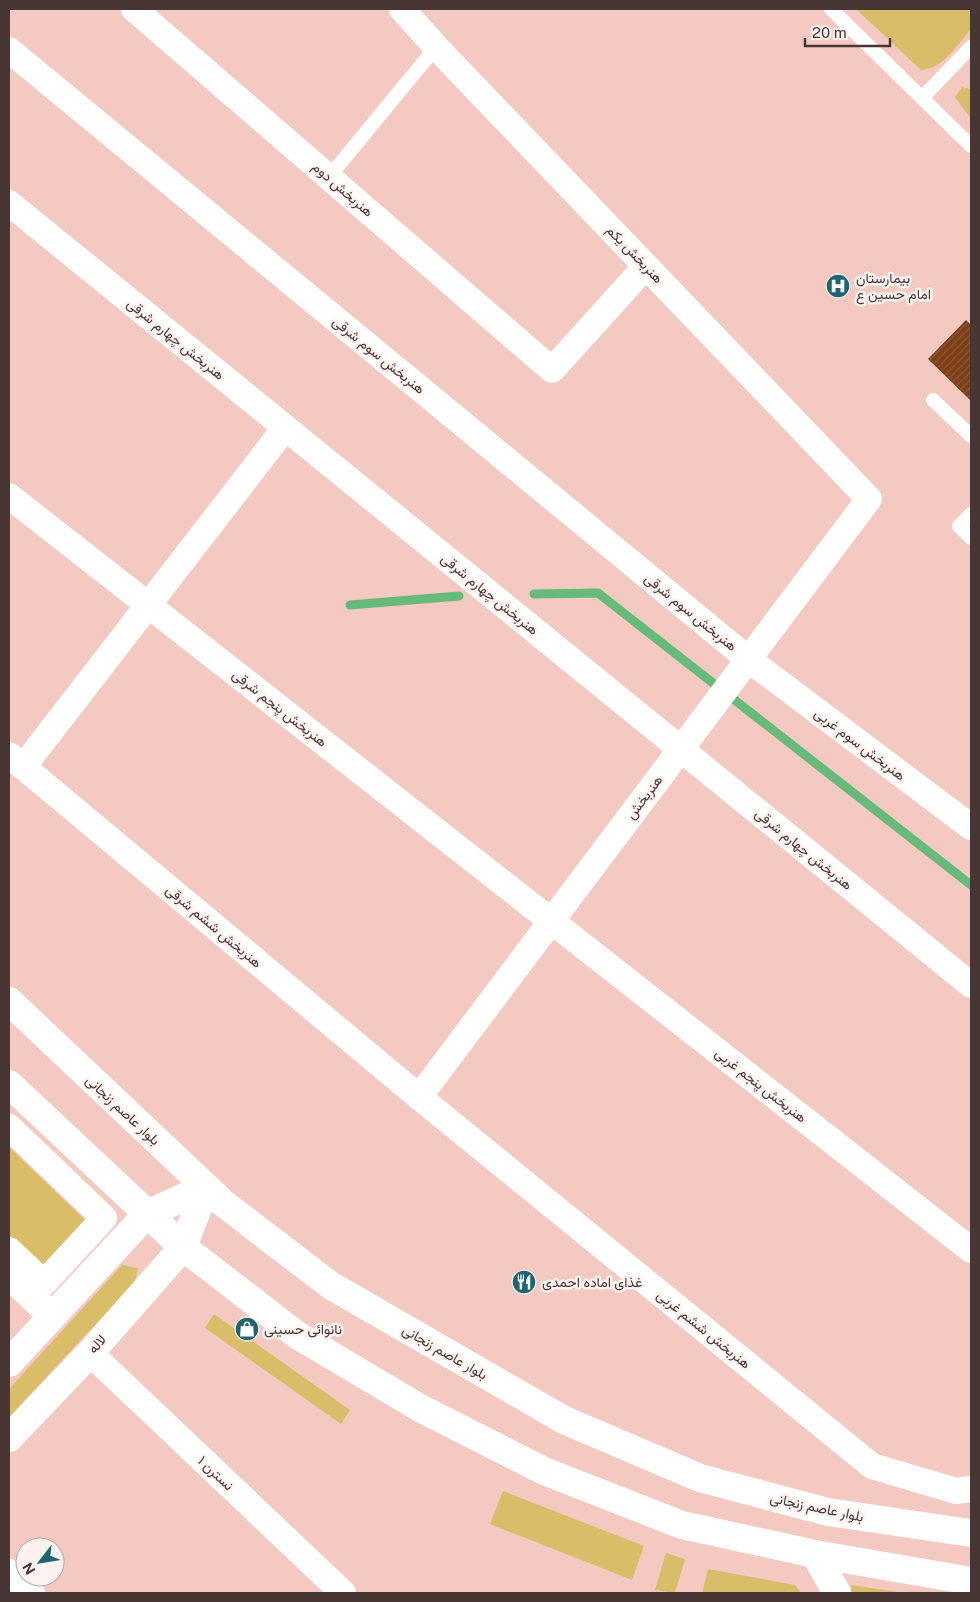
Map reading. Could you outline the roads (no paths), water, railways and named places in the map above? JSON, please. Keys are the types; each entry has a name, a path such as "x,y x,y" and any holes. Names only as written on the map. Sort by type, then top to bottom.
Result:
{"main road":[{"name":"بلوار عاصم زنجانی","path":"9,1002 223,1203 330,1285 564,1420 700,1478 828,1512 971,1533"},
{"path":"9,1084 183,1247 297,1335 420,1408 544,1471 682,1525 816,1554 971,1581"},
{"path":"9,1363 147,1214 206,1187"},
{"path":"183,1247 206,1187"},
{"name":"لاله","path":"9,1438 90,1353 183,1247"},
{"path":"9,1274 52,1316"},
{"path":"816,1554 837,1593"}],"street":[{"name":"هنربخش دوم","path":"134,9 552,370 646,266"},
{"name":"هنربخش یکم","path":"402,9 436,47 870,498"},
{"name":"هنربخش سوم شرقی","path":"9,50 748,659"},
{"name":"هنربخش چهارم شرقی","path":"9,203 971,985"},
{"path":"16,761 148,605 285,428"},
{"name":"هنربخش پنجم شرقی","path":"9,496 551,921"},
{"name":"هنربخش","path":"419,1097 870,498"},
{"name":"هنربخش سوم غربی","path":"748,659 971,827"},
{"name":"هنربخش ششم شرقی","path":"16,761 419,1097"},
{"name":"هنربخش پنجم غربی","path":"551,921 971,1250"},
{"name":"هنربخش ششم غربی","path":"419,1097 872,1466 956,1491 971,1489"},
{"path":"9,1127 104,1218 44,1284 9,1250"},
{"name":"نسترن ۱","path":"90,1353 343,1593"},
{"path":"9,1572 32,1593"}],"lane":[{"path":"831,9 971,146"},
{"path":"328,177 436,47"},
{"path":"922,98 971,49"},
{"path":"933,400 971,436"},
{"path":"971,514 959,526 971,538"}],"waterway":[{"path":"534,594 598,593 971,885"},
{"path":"350,605 459,596"}],"place":[{"name":"بیمارستان امام حسین ع","path":"838,286"},
{"name":"غذای اماده احمدی","path":"524,1282"},
{"name":"نانوائی حسینی","path":"247,1329"}]}
